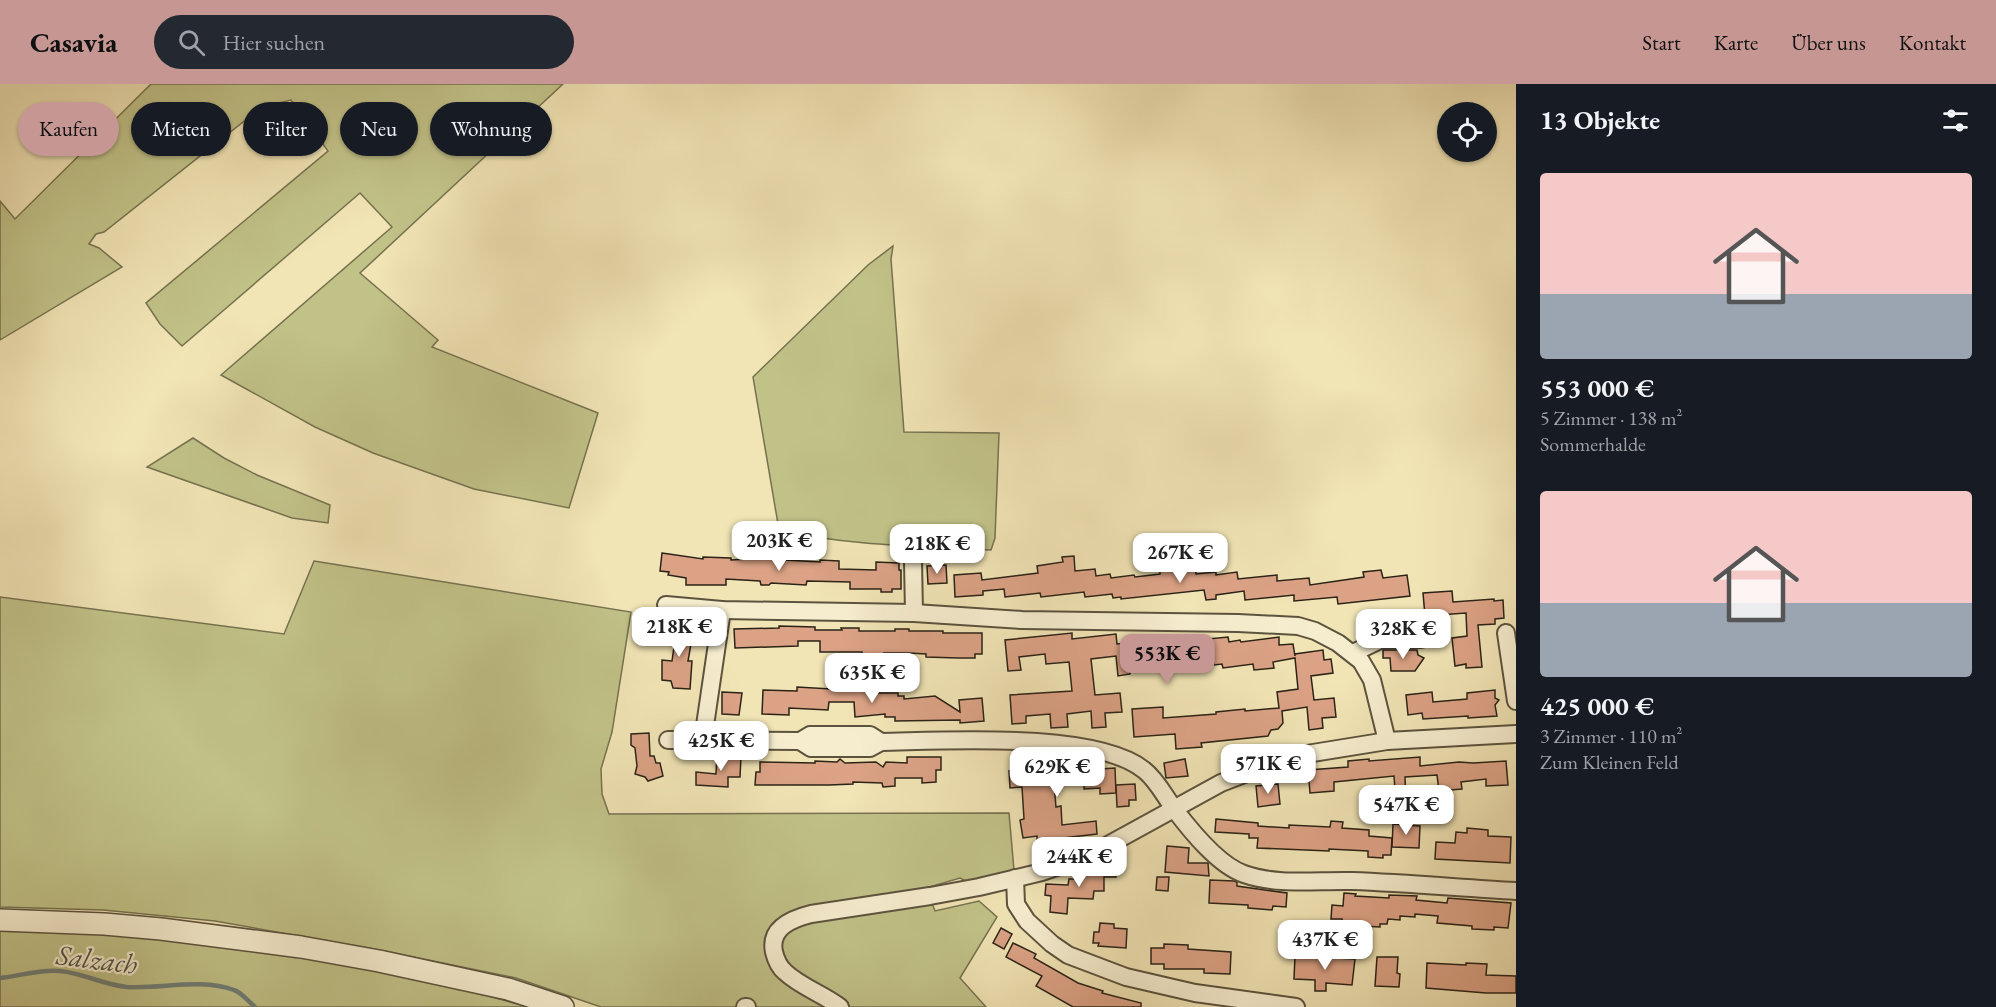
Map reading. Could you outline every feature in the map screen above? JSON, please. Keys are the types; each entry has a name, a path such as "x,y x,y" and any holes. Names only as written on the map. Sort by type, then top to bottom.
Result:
{"street":[{"path":"913,561 914,613"},
{"path":"666,605 722,610 914,613 1022,620 1290,625 1315,631 1353,653 1361,661 1372,680 1387,741"},
{"path":"703,739 722,610"},
{"path":"1506,633 1516,701"},
{"path":"1353,653 1380,640 1421,639"},
{"path":"840,1007 784,971 777,963 773,938 778,930 790,921 811,914 930,896 1042,872 1088,856 1221,783 1288,757 1387,741 1516,734"},
{"path":"668,740 800,741 811,748 870,748 881,742 1005,741 1085,748 1111,753 1145,771 1199,839 1241,873 1267,880 1354,881 1516,891"},
{"path":"1016,878 1016,904 1027,921 1068,955 1137,980 1195,993 1296,1007"},
{"path":"0,920 150,928 301,947 379,961 508,990 563,1007"}],"green space":[{"path":"151,84 563,84 544,102 430,102 430,156 486,156 360,273 438,340 432,347 598,413 569,508 474,489 373,453 315,427 221,375 392,227 360,193 182,346 160,324 146,303 322,156 328,156 328,102 292,102 291,100 243,102 243,122 231,132 231,102 133,102"},
{"path":"131,104 131,156 200,156 104,232 96,234 89,244 99,248 122,267 0,340 0,201 15,219 78,156 119,156 119,116"},
{"path":"893,246 891,259 904,432 999,433 995,538 991,550 858,542 779,530 753,377 868,265"},
{"path":"193,438 257,475 330,505 328,523 292,518 147,467"},
{"path":"314,561 631,612 612,732 601,769 602,794 609,814 1009,813 1014,870 979,887 960,878 926,888 935,911 979,901 997,917 960,978 986,1007 601,1007 516,978 384,951 215,921 103,910 0,907 0,597 284,634"},
{"path":"0,926 209,940 430,980 528,1007 0,1007"}],"building":[{"path":"1167,538 1170,569 1195,566 1196,574 1216,572 1216,575 1237,572 1238,579 1277,575 1277,581 1309,578 1310,585 1364,577 1363,572 1381,570 1383,578 1407,575 1410,596 1338,604 1337,597 1294,601 1294,595 1245,600 1244,591 1216,595 1216,599 1206,600 1204,590 1121,599 1121,597 1113,598 1112,594 1085,597 1084,592 1041,597 1040,593 1005,597 1004,589 983,591 983,595 955,597 954,575 981,573 982,580 1038,573 1037,566 1063,562 1062,557 1074,556 1075,571 1095,569 1096,576 1110,574 1111,578 1160,574 1158,539"},
{"path":"662,553 703,559 703,557 731,558 731,560 785,557 785,560 839,561 839,569 876,570 876,562 899,563 901,589 881,592 881,589 850,589 850,582 807,581 806,585 771,583 761,585 760,581 726,579 726,585 686,585 686,578 660,571"},
{"path":"946,565 947,583 928,584 927,566"},
{"path":"1452,591 1453,602 1503,600 1504,618 1495,619 1495,624 1478,625 1482,667 1466,668 1466,664 1455,666 1452,638 1467,636 1466,613 1425,616 1423,593"},
{"path":"670,623 694,627 688,661 692,661 690,689 673,688 671,681 662,680 662,660 672,661 675,640 668,639"},
{"path":"779,626 815,627 815,630 859,628 859,631 909,629 909,631 943,631 943,633 982,633 982,654 975,654 975,658 958,658 926,657 926,654 909,653 884,653 884,655 870,656 862,652 820,652 820,641 798,641 798,646 735,648 734,629 779,628"},
{"path":"1072,633 1072,639 1116,634 1117,644 1198,636 1198,640 1228,637 1229,642 1279,637 1279,645 1293,644 1295,656 1295,654 1323,650 1324,660 1331,659 1333,673 1311,676 1314,700 1334,698 1336,717 1322,718 1323,728 1309,730 1307,707 1282,711 1283,723 1278,729 1271,730 1268,736 1201,743 1202,747 1176,749 1175,734 1134,737 1132,709 1163,707 1163,718 1216,714 1216,712 1245,709 1245,711 1279,708 1277,692 1298,689 1295,658 1273,662 1274,668 1254,670 1253,664 1223,668 1222,664 1214,665 1212,654 1206,655 1206,652 1184,654 1185,664 1152,666 1152,662 1129,665 1130,674 1118,676 1116,656 1091,659 1095,695 1120,693 1122,712 1105,713 1106,727 1092,728 1091,711 1067,714 1068,727 1051,728 1050,714 1026,716 1026,723 1012,724 1010,695 1072,691 1069,662 1046,664 1045,654 1019,657 1021,670 1008,671 1005,640"},
{"path":"1383,650 1417,650 1418,655 1424,658 1415,671 1391,671 1390,658 1383,658"},
{"path":"850,684 873,684 873,693 898,693 898,696 904,696 904,699 935,696 960,712 959,700 982,698 984,721 960,723 960,720 895,721 895,717 885,717 885,714 855,717 854,702 829,702 828,710 789,708 789,715 762,714 763,690 797,691 797,687 849,690"},
{"path":"1495,690 1495,698 1499,700 1495,705 1497,716 1423,719 1422,713 1408,715 1406,695 1432,692 1433,702 1467,699 1467,693"},
{"path":"722,692 742,693 739,715 722,714"},
{"path":"649,733 650,756 654,756 656,763 660,763 663,776 648,781 645,777 635,774 637,766 635,748 631,745 631,734"},
{"path":"717,754 741,756 740,777 728,777 728,787 696,785 696,772 716,774"},
{"path":"907,757 941,757 941,770 936,770 936,782 922,783 922,778 895,778 895,786 883,787 882,783 853,782 853,784 829,785 755,785 756,772 760,772 760,762 815,763 815,761 837,762 840,759 845,763 876,762 883,767 886,762 907,763"},
{"path":"1420,757 1420,766 1506,761 1508,785 1486,786 1486,779 1461,782 1462,789 1439,791 1437,775 1405,777 1406,802 1396,802 1394,776 1334,782 1334,791 1310,793 1308,770 1348,767 1348,761"},
{"path":"1185,759 1188,776 1166,778 1164,763"},
{"path":"1082,760 1082,764 1098,763 1099,769 1115,768 1116,793 1100,794 1100,788 1084,789 1084,782 1054,784 1056,807 1061,806 1062,825 1096,821 1097,834 1037,841 1037,836 1023,838 1020,820 1024,819 1022,787 1010,788 1009,771 1039,768 1039,771 1064,769 1063,762"},
{"path":"1135,784 1136,800 1129,800 1129,806 1117,807 1116,785"},
{"path":"1278,784 1280,804 1258,807 1256,786"},
{"path":"1216,819 1258,823 1258,826 1289,828 1289,825 1330,827 1331,821 1343,822 1342,828 1369,830 1369,836 1392,838 1391,855 1383,855 1383,858 1368,857 1368,851 1257,848 1258,838 1249,838 1249,834 1215,832"},
{"path":"1393,824 1420,826 1419,848 1392,847"},
{"path":"1467,828 1488,830 1488,836 1511,837 1510,863 1435,859 1436,842 1455,843 1456,832 1467,833"},
{"path":"1167,846 1189,848 1188,863 1208,863 1209,876 1165,872"},
{"path":"1115,859 1116,877 1104,877 1104,891 1094,891 1093,899 1068,898 1067,914 1050,912 1051,896 1045,895 1046,884 1068,885 1069,879 1083,879 1083,873 1104,874 1103,860"},
{"path":"1157,877 1169,877 1168,891 1156,890"},
{"path":"1210,880 1234,881 1237,882 1237,886 1287,893 1286,907 1273,906 1272,910 1248,908 1248,905 1209,903"},
{"path":"1344,893 1389,898 1389,895 1417,896 1416,900 1447,903 1448,898 1511,903 1508,928 1472,929 1472,926 1437,923 1438,916 1415,914 1415,917 1400,916 1400,920 1388,919 1387,924 1380,924 1380,927 1342,925 1342,919 1331,919 1332,905 1343,906"},
{"path":"1100,923 1114,924 1114,928 1127,929 1126,948 1098,946 1099,943 1093,943 1094,932 1099,932"},
{"path":"1001,928 1012,934 1004,949 993,943"},
{"path":"1013,943 1036,954 1034,958 1078,983 1103,991 1102,993 1141,1003 1141,1007 1073,1007 1036,986 1042,976 1006,957"},
{"path":"1164,944 1188,945 1188,949 1231,952 1230,974 1204,973 1204,969 1164,969 1164,964 1151,964 1151,948 1164,948"},
{"path":"1295,956 1355,959 1352,985 1326,983 1326,991 1315,991 1315,980 1294,979"},
{"path":"1377,957 1398,957 1399,987 1375,986"},
{"path":"1427,963 1487,964 1486,975 1516,976 1516,993 1426,988"}],"waterway":[{"name":"Salzach","path":"0,978 52,971 69,972 127,987 208,985 237,991 255,1007"}]}
